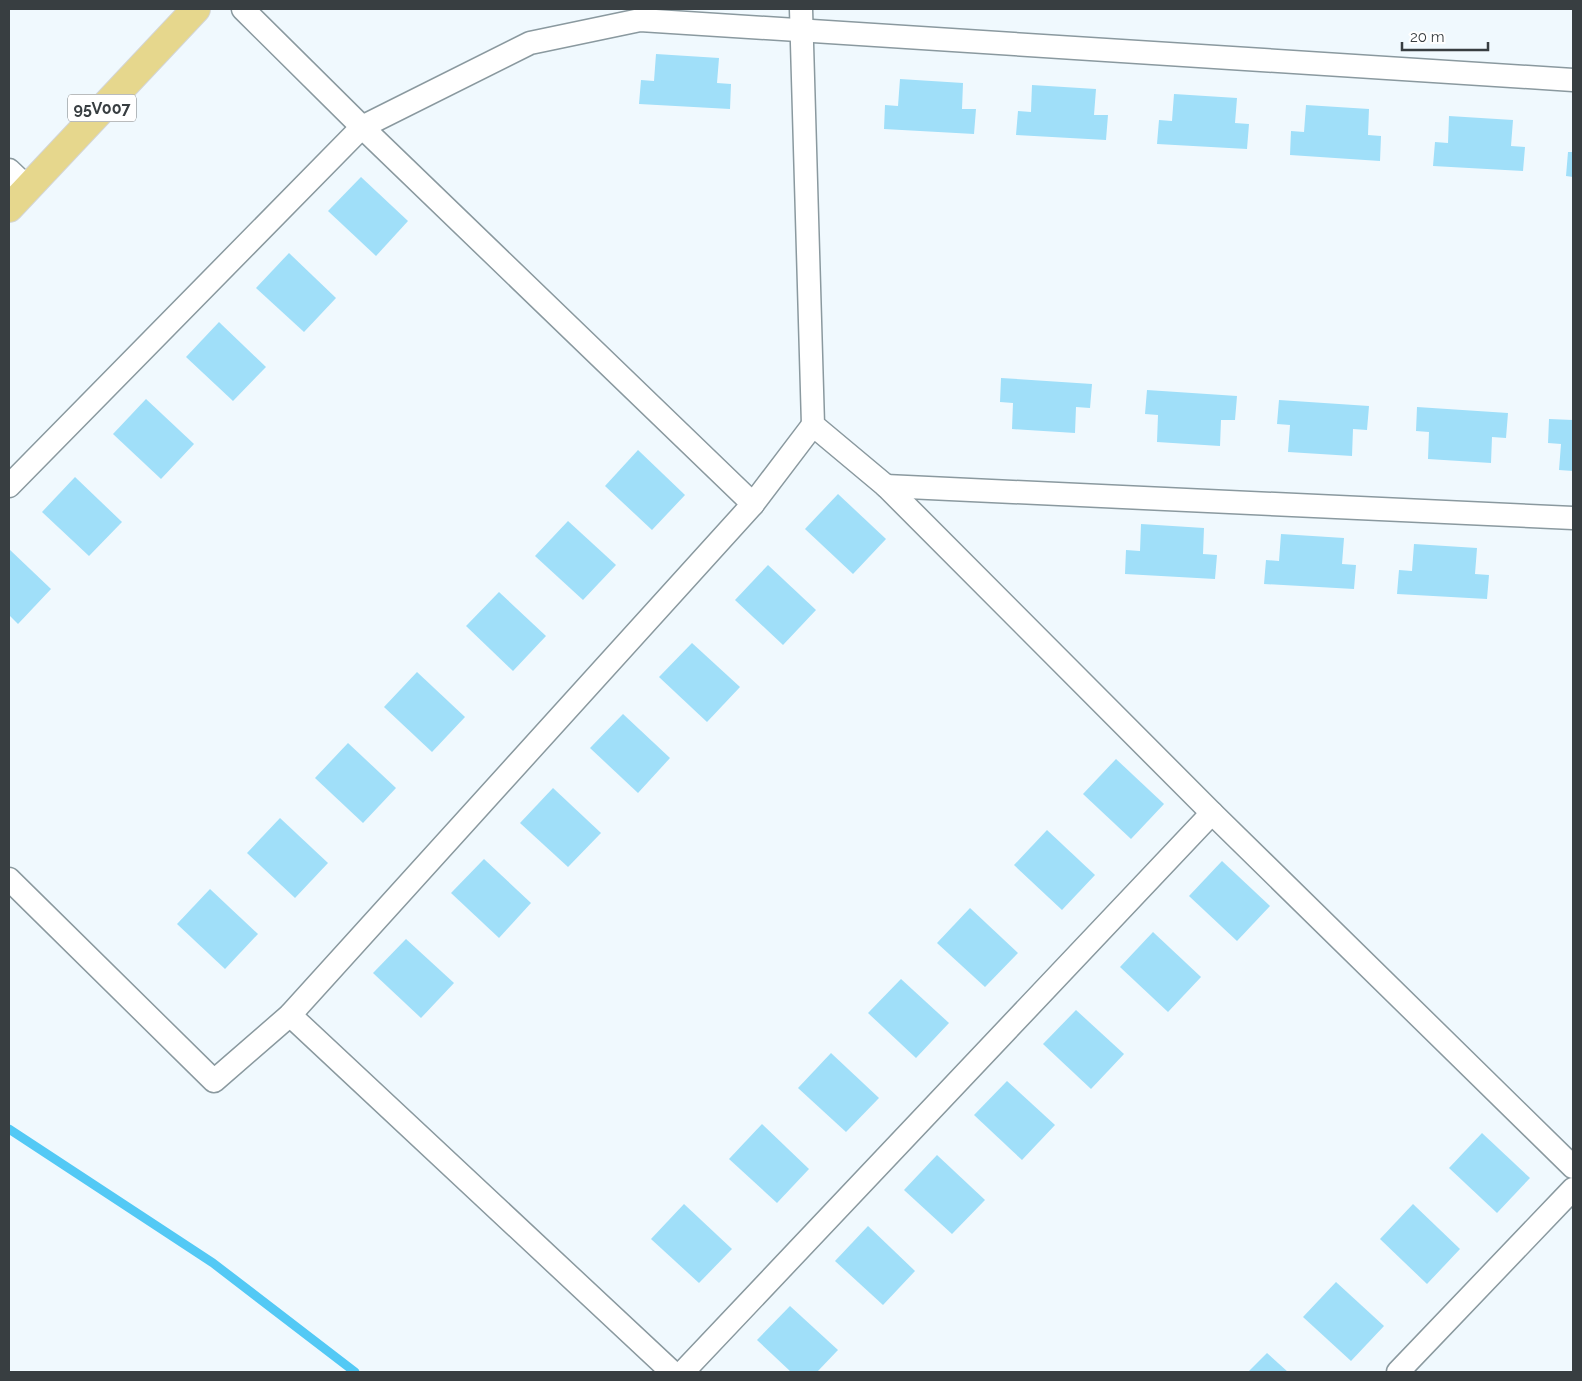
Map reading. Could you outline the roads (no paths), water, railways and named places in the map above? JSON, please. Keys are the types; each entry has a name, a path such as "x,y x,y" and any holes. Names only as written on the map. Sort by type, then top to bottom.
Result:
{"main road":[{"name":"95V007","path":"9,208 18,179 196,9"}],"street":[{"path":"243,9 362,127 753,504"},
{"path":"9,879 214,1081 290,1015 753,504 813,425 801,9"},
{"path":"9,486 362,127 530,43 640,20 1573,80"},
{"path":"813,425 886,486 1212,813 1573,1167"},
{"path":"886,486 1573,518"},
{"path":"683,1372 1212,813"},
{"path":"290,1015 672,1372"},
{"path":"1398,1372 1573,1189"}],"waterway":[{"path":"9,1129 213,1263 355,1372"}]}
